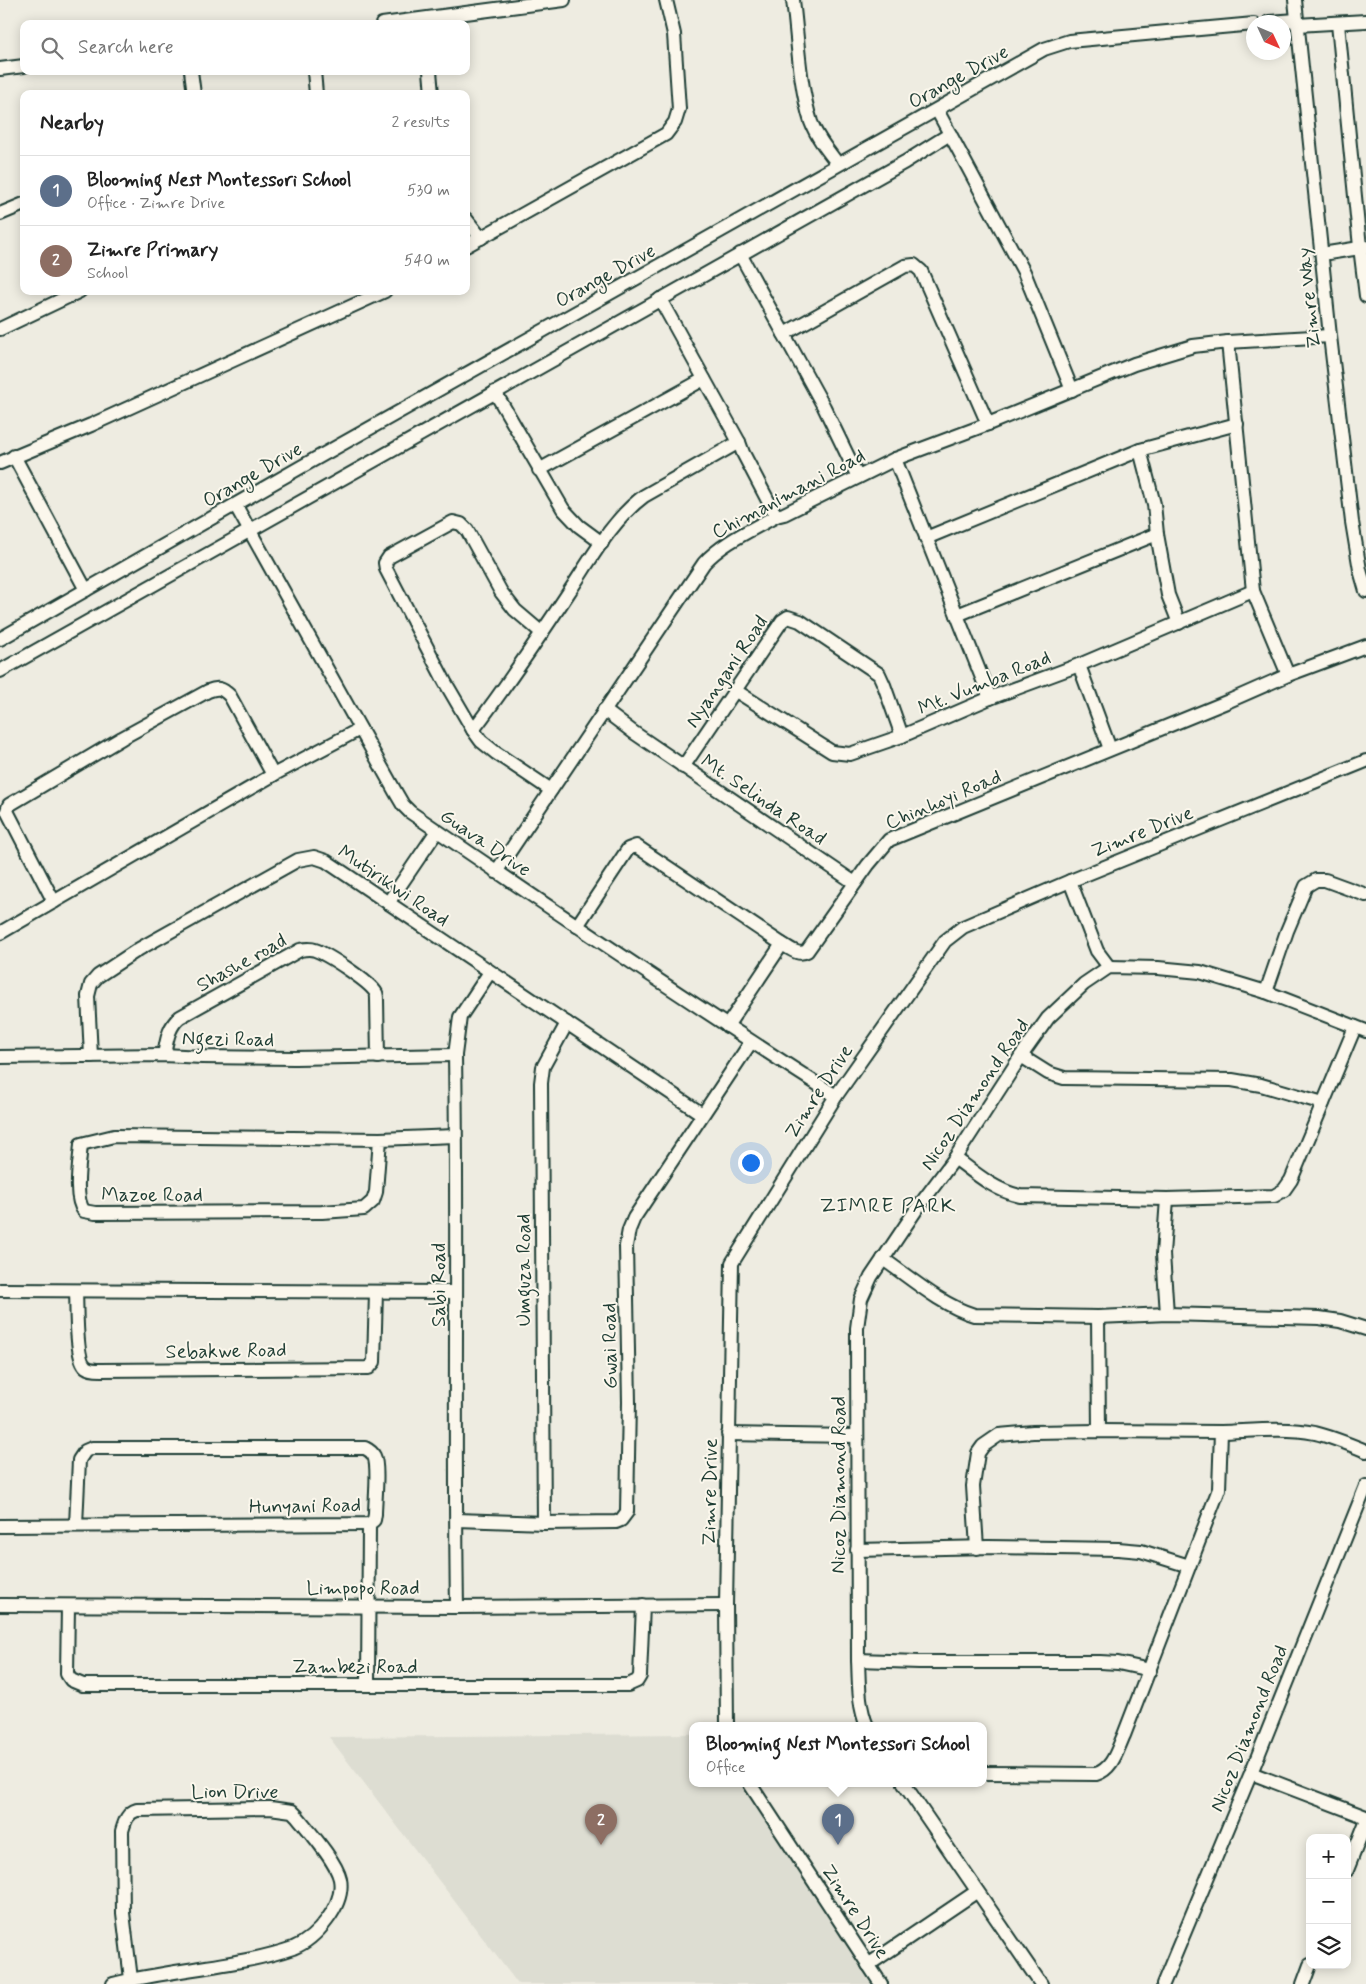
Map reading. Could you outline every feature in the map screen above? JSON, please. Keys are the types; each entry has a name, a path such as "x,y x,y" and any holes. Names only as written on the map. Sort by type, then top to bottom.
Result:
{"street":[{"path":"438,20 564,0"},
{"path":"470,244 666,134 675,122 679,109 674,34 666,0"},
{"path":"793,0 804,87 812,122 824,146 838,164"},
{"name":"Zimre Way","path":"1295,0 1330,336 1366,591"},
{"path":"1291,23 1338,24 1366,21"},
{"path":"1338,24 1363,247 1366,296"},
{"name":"Orange Drive","path":"0,639 1044,49 1069,41 1246,25"},
{"path":"0,69 20,66"},
{"path":"192,75 193,90"},
{"path":"314,75 316,90"},
{"path":"430,75 432,90"},
{"path":"937,110 1024,272 1072,390"},
{"path":"0,671 905,162 950,134"},
{"path":"0,214 20,206"},
{"path":"470,224 481,238"},
{"path":"1322,254 1363,247"},
{"path":"740,254 824,406 858,477"},
{"path":"784,334 905,266 914,265 921,271 988,424"},
{"path":"0,329 72,295"},
{"path":"0,463 91,425 373,295"},
{"path":"660,299 739,442 776,516"},
{"name":"Chimanimani Road","path":"496,872 604,710 712,554 776,516 784,514 895,460 1143,361 1193,346 1330,336"},
{"path":"1228,342 1253,591 1288,675"},
{"path":"539,470 704,379"},
{"path":"495,392 563,509 579,526 602,543"},
{"path":"926,538 1140,450 1237,424"},
{"path":"473,730 513,676 602,543 633,505 638,500 739,442"},
{"path":"1140,450 1154,504 1157,534 1168,595 1179,623"},
{"path":"14,456 86,590"},
{"path":"895,460 990,698"},
{"name":"Guava Drive","path":"236,506 403,805 410,812 496,872 751,1042 836,1096"},
{"path":"542,633 515,610 500,592 467,530 461,524 453,522 389,557 386,563 386,569 445,682 473,730 496,753 551,790"},
{"path":"957,615 1157,534"},
{"name":"Mt. Vumba Road","path":"736,691 832,752 850,754 902,736 990,698 1080,665 1253,591"},
{"name":"Nyangani Road","path":"683,767 782,621 791,617 879,674 902,736"},
{"name":"Chinhoyi Road","path":"577,926 628,849 636,846 782,944 797,953 808,952 855,883 889,840 1288,675 1366,646"},
{"path":"1080,665 1110,749"},
{"path":"54,902 7,811 9,805 122,738 216,687 230,696 273,775"},
{"name":"Mt. Selinda Road","path":"604,710 683,767 855,883"},
{"path":"0,933 273,775 360,729"},
{"name":"Zimre Drive","path":"727,1722 726,1605 732,1263 836,1096 945,941 963,927 1070,881 1366,761"},
{"path":"388,903 437,831"},
{"name":"Mutirikwi Road","path":"91,1056 88,996 91,984 98,976 139,949 298,860 309,858 322,859 702,1114"},
{"path":"1266,992 1287,931 1306,886 1316,880 1325,880 1366,895"},
{"path":"954,1158 992,1186 1006,1193 1020,1196 1167,1199 1274,1196 1284,1190 1291,1180 1323,1103 1361,1029 1266,992 1200,972 1158,968 1108,967 1097,951 1070,881"},
{"path":"727,1026 782,944"},
{"name":"Shashe road","path":"164,1055 169,1031 173,1023 180,1017 300,950 311,949 318,950 349,969 376,993 378,1000 378,1057"},
{"name":"Nicoz Diamond Road","path":"866,1722 859,1693 858,1660 856,1436 858,1308 871,1277 1048,1018 1084,984 1108,967"},
{"name":"Sabi Road","path":"458,1607 455,1485 455,1055 460,1017 490,972"},
{"name":"Umguza Road","path":"544,1523 541,1083 543,1067 567,1023"},
{"name":"Gwai Road","path":"457,1520 544,1523 616,1522 621,1520 627,1512 629,1402 626,1246 629,1230 634,1218 751,1042"},
{"name":"Ngezi Road","path":"0,1057 164,1055 202,1057 378,1057 455,1055"},
{"path":"1021,1056 1048,1074 1064,1078 1232,1080 1261,1085 1323,1103"},
{"name":"Mazoe Road","path":"380,1139 376,1192 373,1201 364,1209 322,1212 95,1213 84,1211 79,1203 78,1186 81,1144 101,1138 114,1136 168,1136 380,1139 455,1136"},
{"path":"1166,1314 1164,1254 1167,1199"},
{"path":"884,1259 940,1298 974,1315 1098,1317 1166,1314 1319,1318 1340,1321 1366,1329"},
{"path":"0,1290 456,1292"},
{"name":"Sebakwe Road","path":"76,1291 78,1350 81,1362 89,1369 101,1370 369,1368 374,1362 376,1293"},
{"path":"1098,1317 1099,1430"},
{"path":"977,1548 973,1486 978,1453 983,1446 999,1435 1099,1430 1292,1431 1314,1433 1339,1440 1366,1451"},
{"path":"987,1773 1064,1775 1101,1773 1110,1765 1150,1670 1219,1489 1221,1432"},
{"path":"728,1434 856,1436"},
{"name":"Hunyani Road","path":"0,1526 369,1524 374,1520 375,1514 376,1466 374,1456 365,1448 92,1448 85,1451 79,1460 76,1525"},
{"name":"Nicoz Diamond Road","path":"1163,1984 1251,1773 1366,1486"},
{"path":"368,1684 369,1524"},
{"path":"857,1550 977,1548 1133,1550 1189,1566"},
{"name":"Limpopo Road","path":"0,1605 458,1607 726,1605"},
{"name":"Zambezi Road","path":"68,1606 66,1666 70,1680 83,1685 632,1684 640,1676 643,1605"},
{"path":"858,1660 894,1662 1100,1662 1118,1663 1150,1670"},
{"path":"1251,1773 1366,1817"},
{"name":"Zimre Drive","path":"752,1787 881,1984"},
{"path":"906,1787 976,1892 1041,1984"},
{"name":"Lion Drive","path":"113,1984 131,1979 261,1956 295,1947 323,1925 337,1904 340,1879 334,1866 298,1816 292,1811 270,1808 137,1810 131,1812 126,1818 122,1831 123,1913 131,1979"},
{"path":"1351,1860 1366,1822"},
{"path":"868,1965 976,1892"},
{"path":"1303,1984 1309,1969"}],"shaded area":[{"path":"689,1734 689,1787 750,1787 885,1984 518,1984 329,1737"}],"place":[{"name":"Zimre Primary","path":"601,1845"},
{"name":"Blooming Nest Montessori School","path":"838,1845"}],"district":[{"name":"ZIMRE PARK","path":"888,1205"}]}
